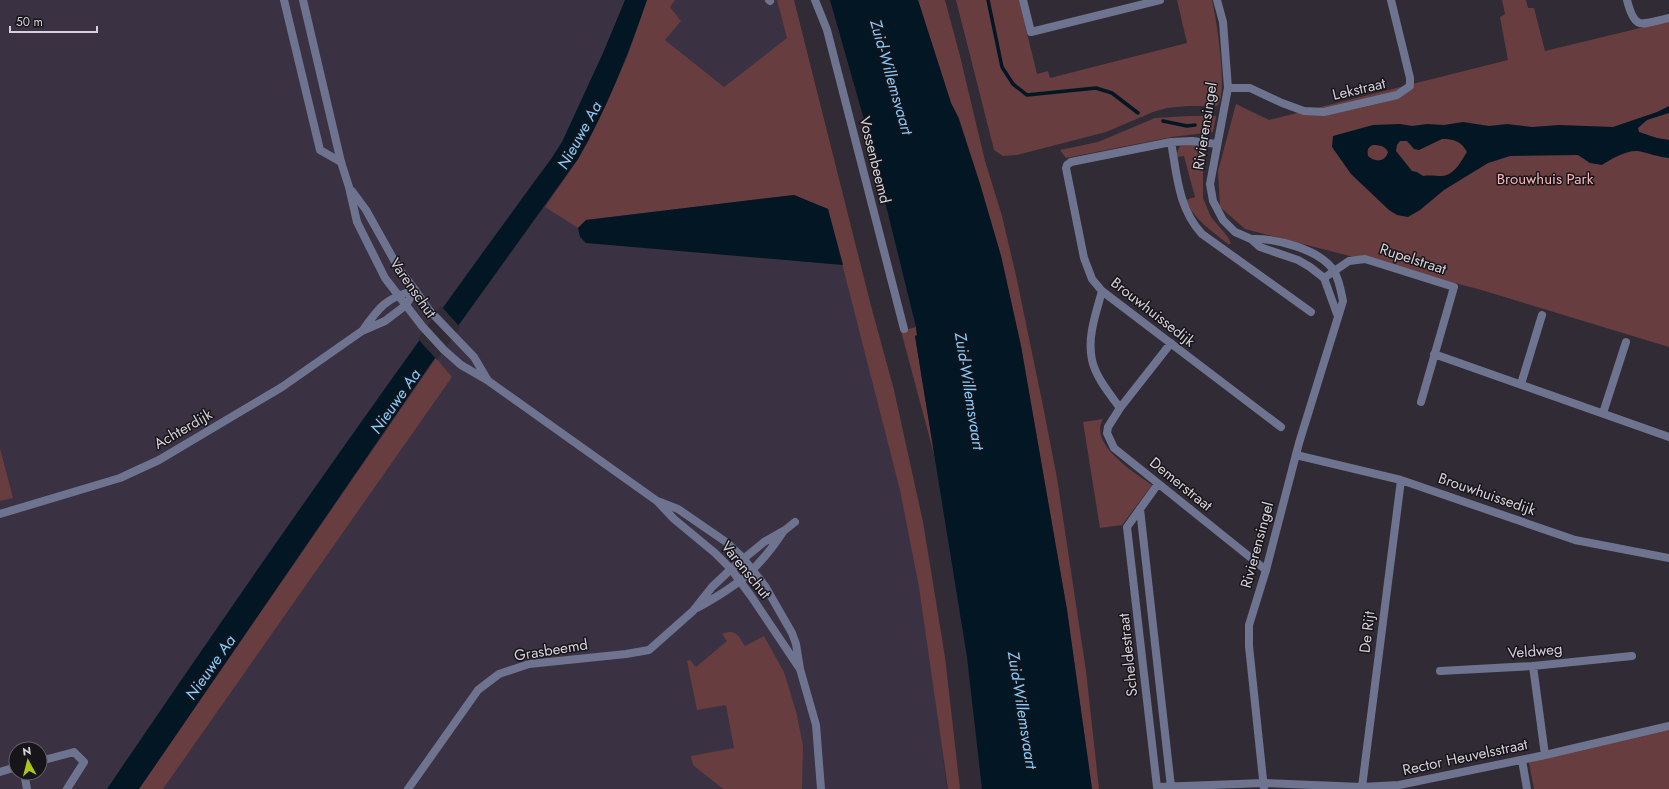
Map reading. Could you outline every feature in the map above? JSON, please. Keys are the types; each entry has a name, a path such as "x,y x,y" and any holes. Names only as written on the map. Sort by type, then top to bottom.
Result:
{"street":[{"path":"284,0 320,150 341,162"},
{"name":"Varenschut","path":"303,0 341,162 349,187 357,222 385,278 422,326 444,350 461,365 487,380 657,501 674,519 716,553 741,582 800,670"},
{"name":"Vossenbeemd","path":"815,0 829,38 904,329"},
{"path":"1023,0 1031,32 1159,0"},
{"name":"Rivierensingel","path":"1217,0 1223,22 1228,88 1210,184 1213,201 1222,220 1235,232 1251,239 1260,247 1298,260 1324,278"},
{"name":"Lekstraat","path":"1228,88 1250,88 1282,103 1304,111 1324,112 1397,95 1410,86 1410,78 1391,0"},
{"path":"1627,0 1631,15 1636,22 1642,24 1669,18"},
{"name":"Brouwhuissedijk","path":"1217,144 1192,141 1171,142 1067,164 1066,168 1084,258 1092,279 1102,291 1281,428"},
{"name":"Rivierensingel","path":"1171,142 1183,203 1192,223 1202,234 1311,312"},
{"name":"Varenschut","path":"349,187 366,210 399,269 432,313 453,337 474,357 487,380"},
{"name":"Rivierensingel","path":"1251,239 1264,238 1305,248 1334,271 1343,301 1337,314 1296,455 1266,570 1249,625 1249,646 1264,786"},
{"name":"Rupelstraat","path":"1324,278 1348,261 1365,259 1454,287 1421,402"},
{"path":"1324,278 1337,314"},
{"name":"Achterdijk","path":"362,331 378,309 398,295 415,290"},
{"name":"Achterdijk","path":"0,514 120,478 159,460 282,387 362,331 386,321 406,305 415,290"},
{"path":"1102,291 1091,332 1092,361 1100,379 1120,408"},
{"path":"1521,384 1542,315"},
{"path":"1603,413 1626,342"},
{"name":"Demerstraat","path":"1171,343 1120,408 1108,427 1107,433 1114,448 1266,570"},
{"path":"1434,354 1669,437"},
{"name":"Brouwhuissedijk","path":"1296,455 1401,480 1575,540 1669,558"},
{"name":"De Rijt","path":"1357,788 1401,480"},
{"name":"Scheldestraat","path":"1158,484 1127,527 1157,787 1264,786"},
{"name":"Varenschut","path":"657,501 678,509 726,542 743,558 765,586 792,633 796,644 800,670 816,725 821,789"},
{"name":"Scheldestraat","path":"1140,509 1171,787"},
{"name":"Varenschut","path":"743,558 764,542 785,530 795,522"},
{"name":"Varenschut","path":"753,571 771,550 785,530"},
{"name":"Grasbeemd","path":"410,788 478,690 499,674 528,664 626,654 649,650 693,611 712,587 743,558"},
{"name":"Grasbeemd","path":"693,611 741,582 753,571"},
{"name":"Veldweg","path":"1440,671 1533,666 1632,656"},
{"path":"1533,666 1545,755"},
{"name":"Rector Heuvelsstraat","path":"1264,786 1357,788 1399,785 1545,755 1669,726"},
{"path":"48,759 74,752 84,762 67,789"},
{"path":"1522,760 1527,789"}],"shaded area":[{"path":"0,0 790,0 922,585 947,789 0,789"}],"green space":[{"path":"647,0 675,0 670,7 681,21 665,40 724,87 787,38 777,0 794,0 871,306 894,390 923,522 945,657 960,789 948,789 919,587 900,490 828,209 794,195 586,220 578,228 545,207 578,159 589,140 628,55"},
{"path":"918,0 945,0 985,161 1002,216 1017,280 1057,478 1086,671 1099,789 1092,789 1067,610 1021,346 1001,256 959,118 951,103"},
{"path":"956,0 1019,0 1037,74 1048,71 1050,78 1187,43 1177,0 1212,0 1222,72 1220,99 1217,106 1167,108 1153,112 1106,132 1017,155 1003,156 994,150"},
{"name":"Brouwhuis Park","path":"1502,0 1526,0 1528,8 1534,8 1545,51 1669,21 1669,347 1478,289 1245,229 1220,207 1218,171 1236,104 1269,120 1508,60 1500,17 1505,14"},
{"path":"1216,116 1213,132 1172,137 1066,158 1060,150 1098,142 1155,118"},
{"path":"1191,144 1198,146 1205,153 1203,198 1211,217 1228,237 1231,244 1228,244 1204,225 1194,214 1186,200 1195,197 1184,156 1177,157 1177,153 1180,146"},
{"path":"916,327 917,336 915,336 935,458 901,331"},
{"path":"436,358 452,377 163,789 139,789"},
{"path":"1103,419 1100,429 1102,438 1107,448 1125,465 1152,485 1122,525 1100,528 1083,422"},
{"path":"0,448 13,498 0,501"},
{"path":"728,632 736,634 745,646 764,636 784,672 797,715 803,746 802,789 723,789 693,765 691,756 734,748 726,705 697,710 687,661 690,660 696,667 727,641 722,634"},
{"path":"1669,726 1669,789 1534,789 1528,758"}],"water":[{"name":"Nieuwe Aa","path":"625,0 647,0 608,101 578,159 430,365 139,789 107,789 326,472 551,159 562,142 603,53"},
{"name":"Zuid-Willemsvaart","path":"830,0 918,0 951,103 958,117 980,184 1001,256 1021,346 1067,610 1092,789 982,789 967,657 915,336 917,335 916,327 869,137"},
{"path":"1669,106 1669,113 1647,120 1638,128 1639,132 1669,140 1669,158 1633,151 1619,155 1602,165 1590,163 1578,155 1510,156 1488,163 1444,190 1420,210 1408,217 1397,215 1389,210 1351,174 1332,147 1333,136 1373,125 1444,125 1463,122 1489,126 1507,124 1532,127 1559,125 1613,127 1657,112","holes":["1442,139 1457,141 1467,152 1457,167 1447,175 1423,176 1412,171 1396,151 1397,145 1400,141 1407,141 1414,149 1419,150","1373,145 1378,145 1385,148 1388,152 1387,156 1382,160 1370,158 1368,156 1368,149"]},
{"path":"794,195 828,209 843,265 586,243 580,237 578,228 586,220"}],"pier":[{"path":"441,306 460,327 437,360 418,339"}],"waterway":[{"path":"988,0 1002,67 1013,84 1027,95 1096,88 1112,93 1138,113"},
{"path":"1163,121 1187,126 1195,125"}]}
